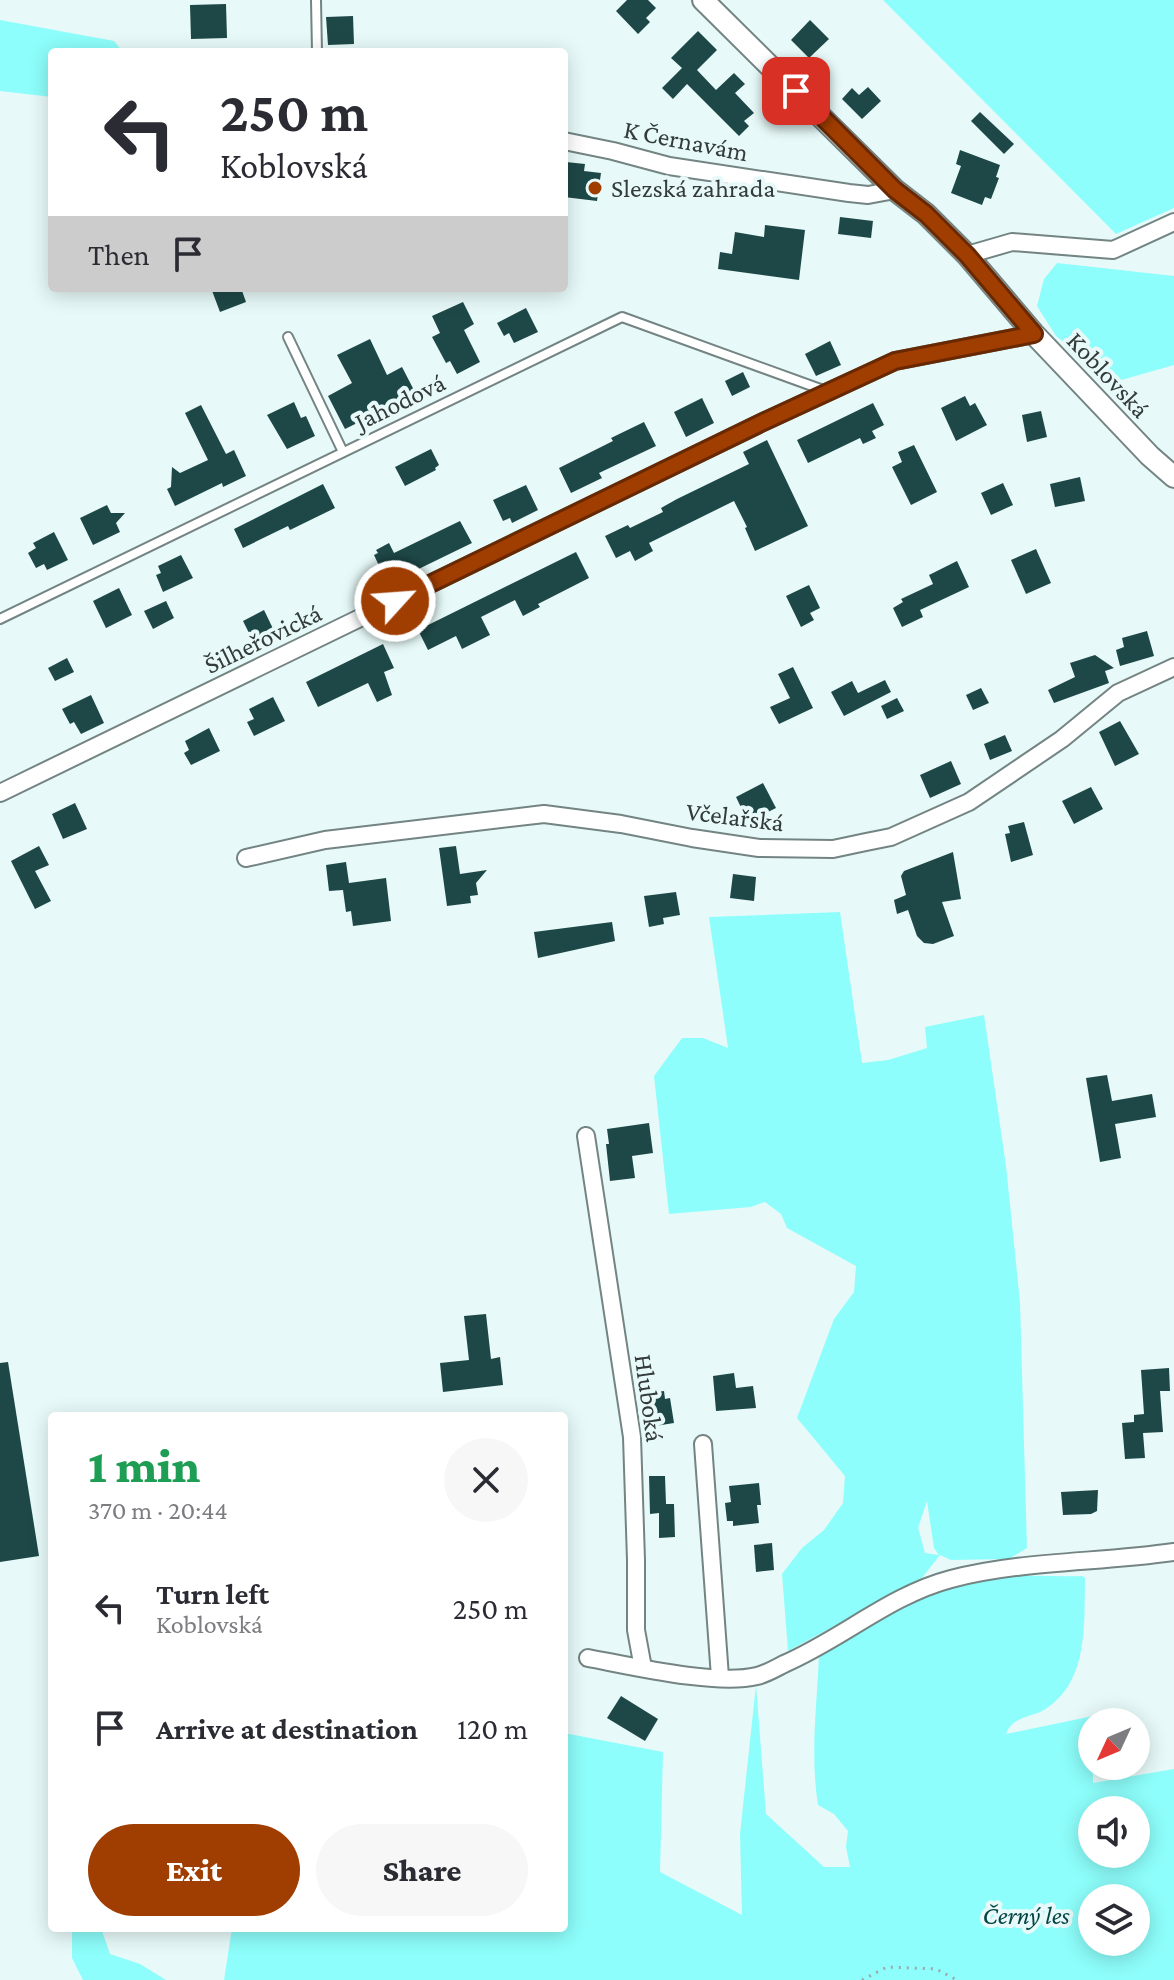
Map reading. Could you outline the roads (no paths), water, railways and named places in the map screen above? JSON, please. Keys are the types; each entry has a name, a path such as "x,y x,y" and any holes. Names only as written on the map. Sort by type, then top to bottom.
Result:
{"street":[{"name":"Koblovská","path":"703,0 895,190 926,214 967,255 1034,334 1150,456 1174,477"},
{"name":"K Černavám","path":"568,142 711,174 868,195 895,190"},
{"path":"967,255 1012,242 1113,250 1174,222"},
{"name":"Šilheřovická","path":"0,793 895,361 1034,334"},
{"name":"Včelařská","path":"246,858 325,840 544,814 759,848 833,849 904,832 969,802 1062,739 1118,693 1174,667"},
{"name":"Hluboká","path":"586,1136 632,1437 636,1630 643,1668"},
{"name":"Hluboká","path":"703,1444 720,1677"},
{"path":"588,1658 720,1677 756,1676 817,1650 898,1599 950,1579 1010,1567 1136,1558 1174,1552"}],"lane":[{"path":"316,0 317,48"},
{"name":"Jahodová","path":"0,619 622,317 826,392"},
{"path":"288,337 343,452"}],"place":[{"name":"Slezská zahrada","path":"595,188"}],"park label":[{"name":"Černý les","path":"1026,1915"}]}
